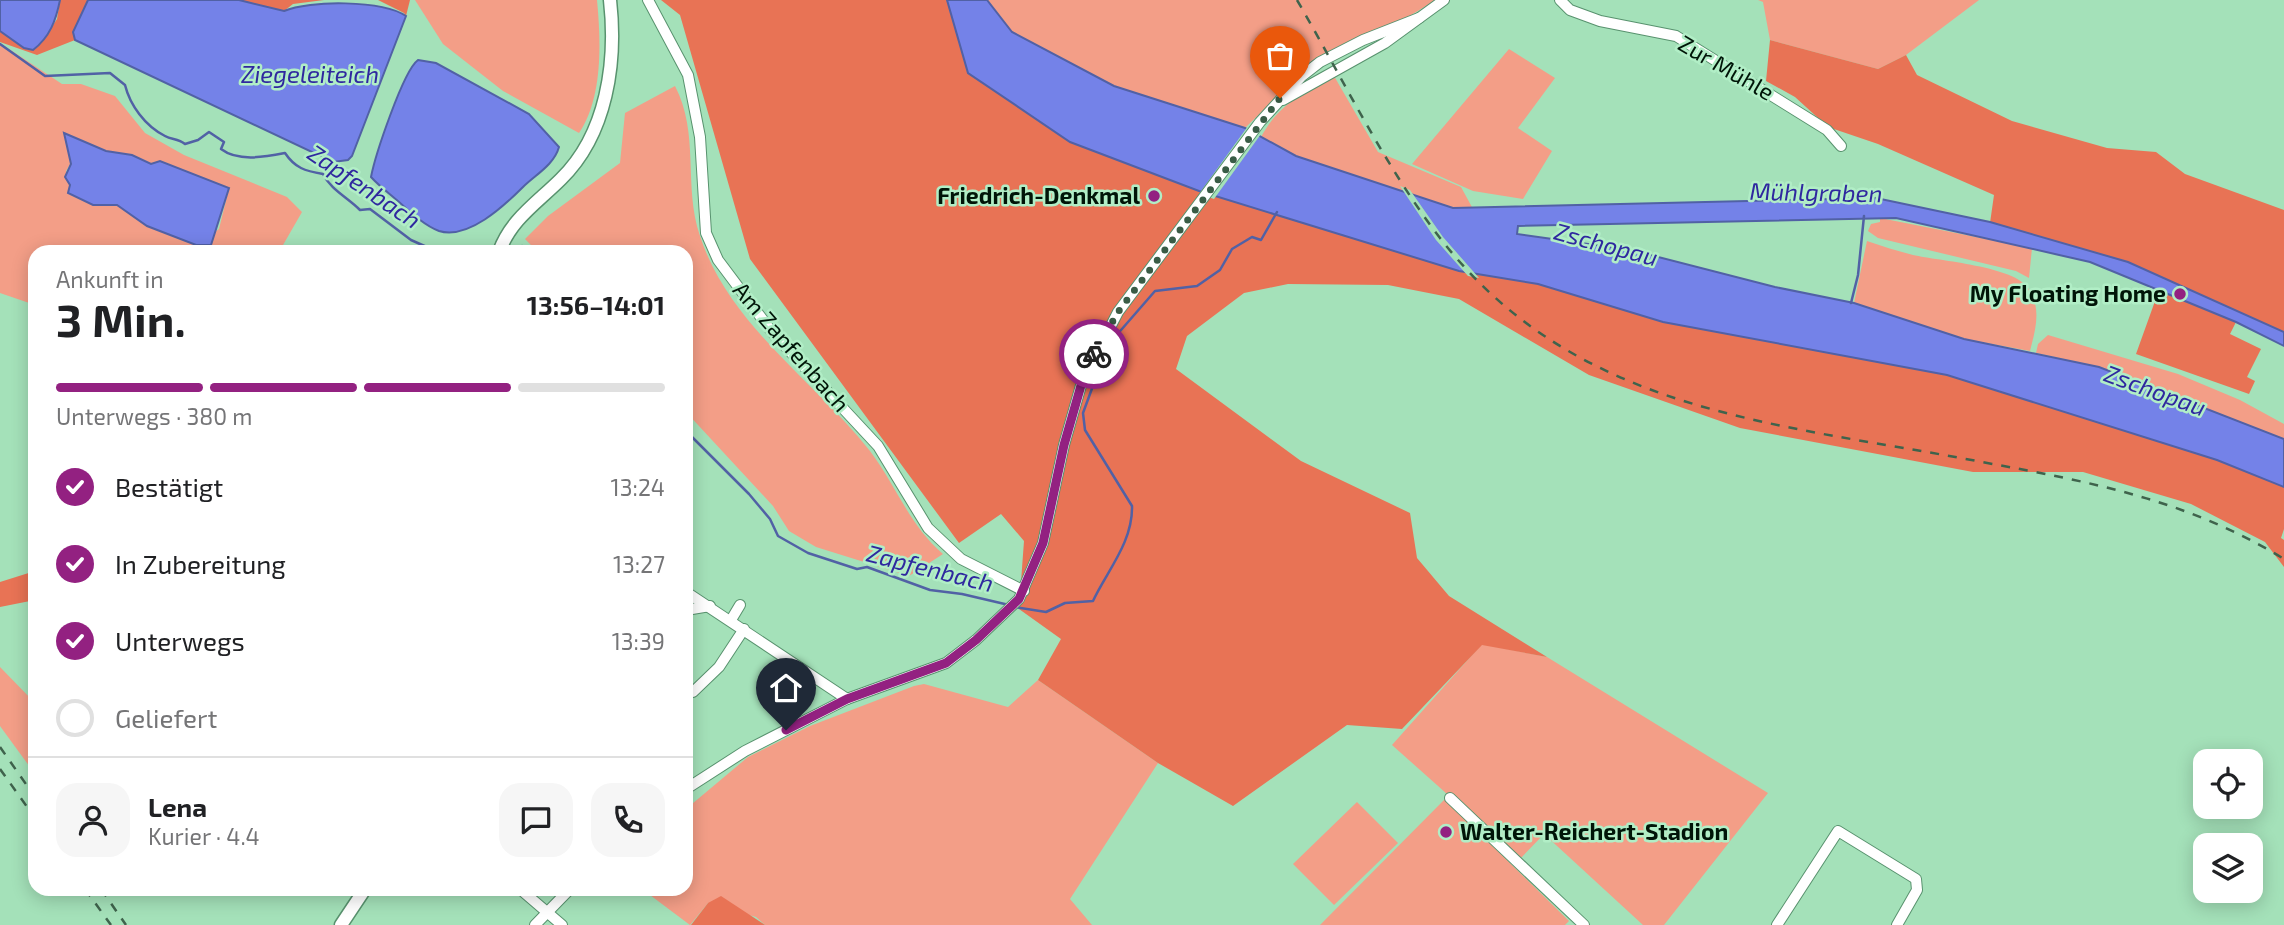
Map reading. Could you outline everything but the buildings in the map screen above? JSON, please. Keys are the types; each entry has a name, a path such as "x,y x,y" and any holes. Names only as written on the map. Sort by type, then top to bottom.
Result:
{"main road":[{"path":"503,245 519,218 580,157 600,119 611,53 610,0"},
{"path":"341,925 360,896"}],"street":[{"name":"Am Zapfenbach","path":"648,0 688,75 700,137 706,233 718,260 772,332 878,446 928,528 961,558 1021,595"},
{"path":"693,784 745,751 847,699 946,663 1005,613 1021,595 1043,543 1064,445 1089,364 1118,312 1274,105 1385,43 1444,0"},
{"name":"Zur Mühle","path":"1560,0 1570,10 1600,21 1676,36 1827,130 1841,146"},
{"path":"693,596 847,699"},
{"path":"732,620 740,605"},
{"path":"693,609 710,606"},
{"path":"693,691 719,667 744,629"},
{"path":"1450,798 1584,925"},
{"path":"1777,925 1838,831 1916,878 1917,890 1897,925"},
{"path":"529,896 562,925"},
{"path":"535,925 563,896"}],"shaded area":[{"path":"60,0 88,0 75,27 75,40 37,55 0,42 0,31 24,48 42,42 57,19"},
{"path":"239,0 324,0 293,4 284,11"},
{"path":"378,0 410,0 406,16 404,13"},
{"path":"415,0 597,0 599,51 596,86 587,119 579,133 503,91 443,44"},
{"path":"661,0 947,0 968,73 1070,142 1199,191 1459,271 1538,284 1663,322 1947,375 2217,460 2284,487 2284,529 2281,538 2284,540 2284,567 2265,542 2191,504 2083,472 1973,472 1740,428 1589,375 1459,299 1388,285 1288,284 1244,293 1187,336 1176,369 1301,461 1410,513 1417,558 1449,596 1547,657 1482,645 1402,729 1347,725 1233,806 1158,763 1038,680 1061,639 1019,609 1024,541 1001,514 959,543 750,259 680,15"},
{"path":"987,0 1436,0 1406,18 1310,65 1245,128 1114,86 1012,32"},
{"path":"1758,0 1979,0 1906,55 1878,69 1770,40 1763,2"},
{"path":"1770,40 1878,69 1906,55 1917,75 2012,121 2107,148 2156,152 2185,174 2284,210 2284,332 2128,262 1990,223 1994,195 1878,144 1828,127 1795,97 1766,81"},
{"path":"0,43 62,84 81,84 115,96 145,133 184,155 287,197 302,212 283,245 196,245 28,245 28,303 0,293","holes":["64,133 106,151 132,155 151,164 160,161 229,188 219,229 196,245 147,226 117,205 108,206 71,188 66,171 71,163"]},
{"path":"1509,49 1555,78 1518,128 1552,151 1523,199 1473,191 1412,164"},
{"path":"1334,76 1378,152 1461,187 1473,209 1453,208 1296,156 1261,137 1283,108"},
{"path":"675,86 687,123 695,217 713,268 752,324 870,451 912,518 943,554 909,576 816,547 789,531 773,506 693,420 693,245 531,245 525,239 548,216 620,163 625,113"},
{"path":"1880,218 2032,248 2029,278 2016,271 1878,238 1868,231 1871,224 1880,222"},
{"path":"1867,241 1913,255 1993,270 2021,281 2029,289 2035,305 2035,328 2030,351 1964,339 1854,303"},
{"path":"2159,290 2236,322 2230,334 2261,349 2247,377 2255,381 2249,394 2136,354"},
{"path":"2048,335 2178,374 2240,400 2284,424 2284,439 2099,367 2036,353 2038,344"},
{"path":"28,573 28,601 0,607 0,582"},
{"path":"1482,644 1547,657 1768,793 1664,925 1643,925 1544,834 1520,859 1392,745"},
{"path":"0,667 28,696 28,764 0,726"},
{"path":"1038,680 1158,763 1070,899 1092,925 765,925 756,917 708,903 690,925 651,896 693,896 693,803 748,757 810,726 924,684 1008,707"},
{"name":"Walter-Reichert-Stadion","path":"1445,799 1569,921 1565,925 1320,925"},
{"path":"1357,802 1398,843 1334,905 1293,864"},
{"path":"721,896 765,925 691,925 708,903"}],"water":[{"path":"0,0 60,0 51,28 44,40 33,50 24,48 0,31"},
{"name":"Ziegeleiteich","path":"88,0 239,0 284,11 310,5 345,3 380,7 406,16 352,156 348,160 333,162 75,40 73,32"},
{"name":"Zschopau","path":"947,0 987,0 1012,32 1114,86 1245,128 1296,156 1453,208 1876,198 1990,222 2128,262 2284,332 2284,346 2236,322 2090,262 1896,218 1518,226 1517,234 1631,250 1775,287 1854,303 1964,339 2099,367 2284,439 2284,487 2217,460 1947,375 1663,322 1538,284 1459,271 1199,191 1070,142 968,73"},
{"name":"Ziegeleiteich","path":"418,60 436,63 529,114 559,147 549,164 506,203 485,220 462,231 439,231 428,226 371,177 398,96"},
{"path":"64,133 106,151 132,155 151,164 160,161 229,188 211,245 196,245 147,226 117,205 93,205 68,193 70,185 65,177 71,164"}],"pier":[{"path":"1248,126 1261,134 1214,199 1199,194"},
{"path":"1400,186 1410,190 1443,237 1479,278 1468,276 1436,240"}],"waterway":[{"name":"Zapfenbach","path":"0,44 45,76 110,73 125,85 135,107 151,127 185,144 198,140 209,132 224,142 221,149 235,156 260,157 285,153 301,168 323,174 335,189 360,210 370,209 411,240 422,245"},
{"name":"Zapfenbach","path":"1015,607 1046,612 1065,603 1093,601 1124,544 1132,506 1085,430 1083,413 1108,345 1155,291 1197,286 1220,270 1232,249 1252,237 1261,240 1277,212"},
{"name":"Mühlgraben","path":"1851,303 1858,275 1864,216"},
{"name":"Zapfenbach","path":"693,438 749,494 770,519 778,536 808,553 857,569 867,567 930,590 1009,605"}],"railway":[{"path":"1297,0 1400,181 1440,238 1494,297 1554,342 1618,376 1686,402 1757,421 2022,469 2100,486 2138,496 2212,522 2284,559"},
{"path":"0,747 28,787"},
{"path":"0,769 28,808"},
{"path":"90,896 111,925"},
{"path":"106,896 126,925"}],"way so far":[{"path":"1094,354 1118,312 1280,98"}],"place":[{"name":"Friedrich-Denkmal","path":"1154,196"},
{"name":"My Floating Home","path":"2180,294"},
{"name":"Walter-Reichert-Stadion","path":"1446,832"}],"route":[{"path":"786,730 847,699 922,674 946,663 976,640 1019,599 1043,543 1064,445 1082,382 1094,354"}]}
